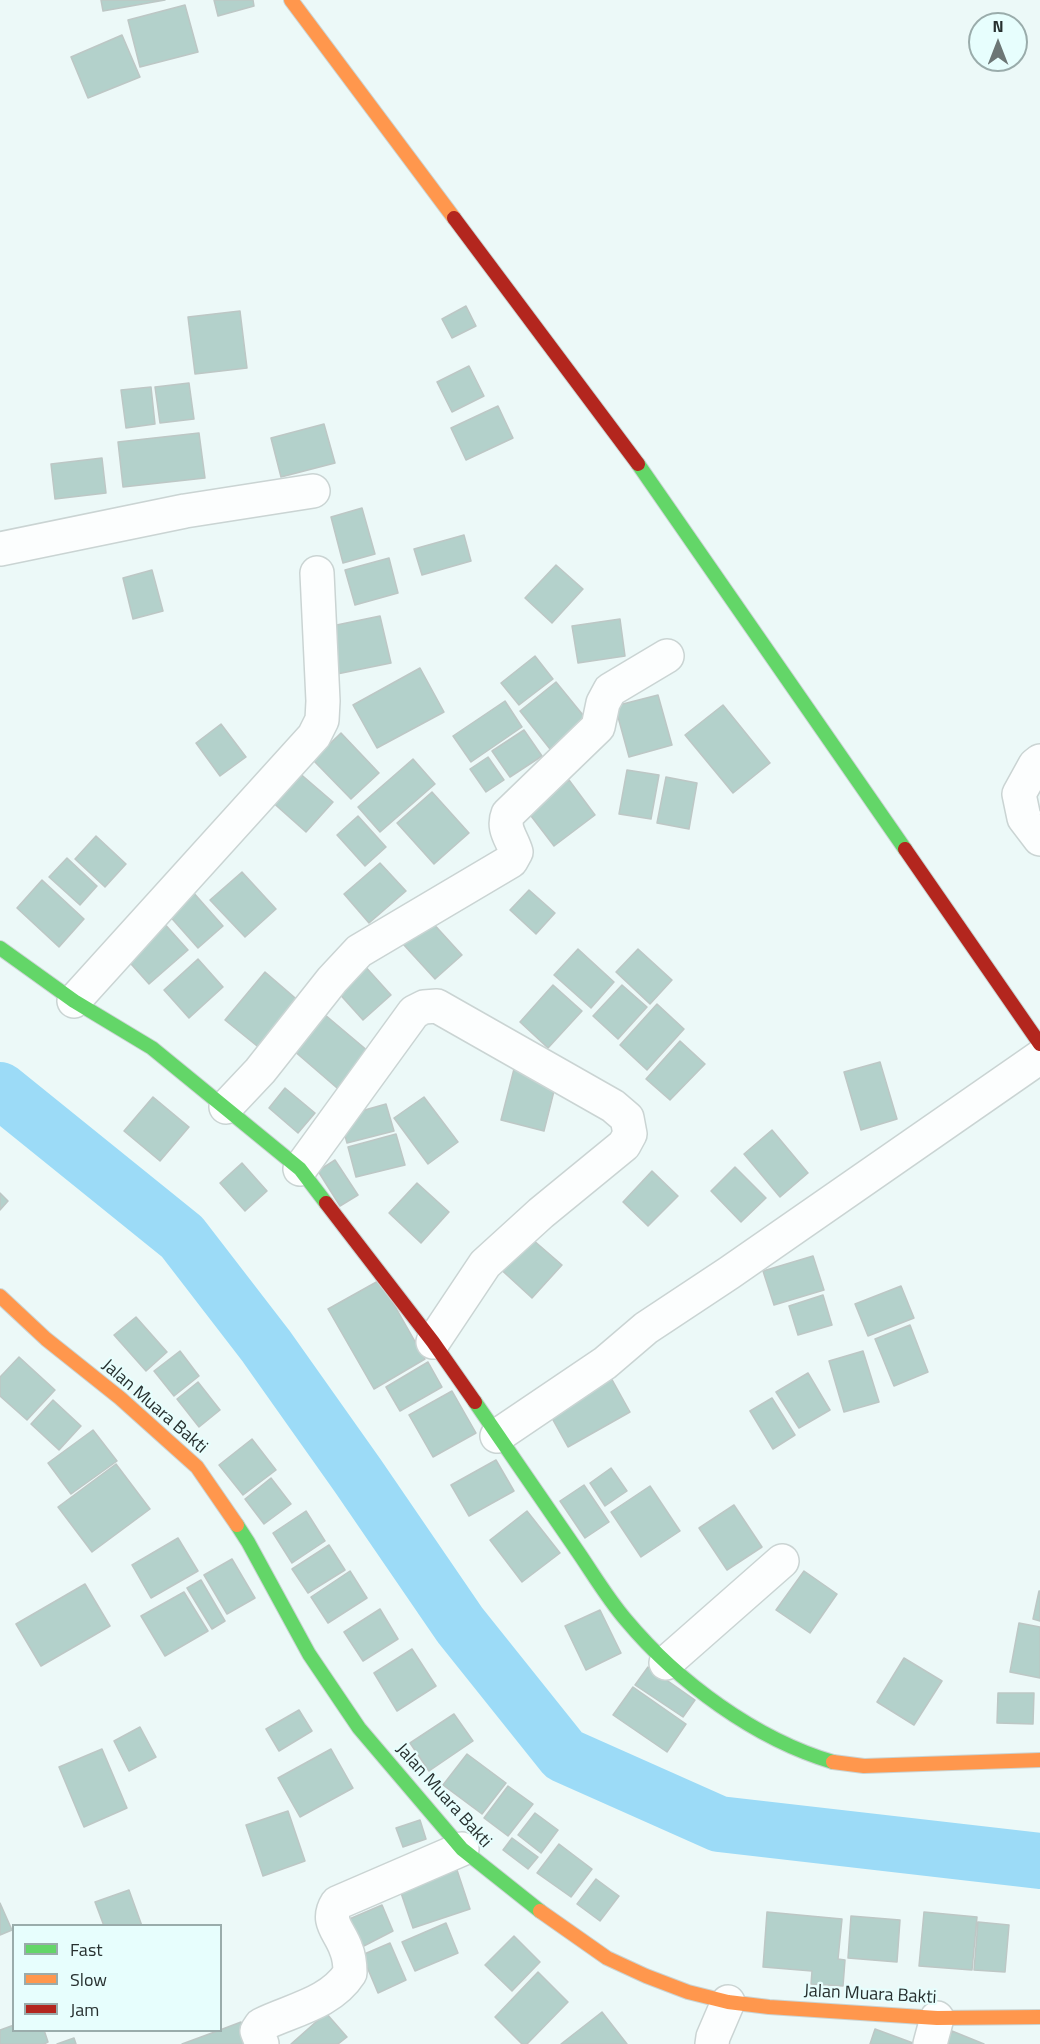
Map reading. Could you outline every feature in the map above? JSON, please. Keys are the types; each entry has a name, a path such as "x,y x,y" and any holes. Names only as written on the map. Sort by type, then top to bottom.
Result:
{"street":[{"path":"291,0 637,463 1040,1044"},
{"path":"0,549 185,511 313,491"},
{"path":"74,1001 314,736 322,720 323,701 316,573"},
{"path":"226,1107 260,1071 332,980 359,951 511,861 516,852 506,828 505,821 508,814 598,727 603,703 610,690 667,656"},
{"path":"1040,761 1035,765 1019,794 1024,818 1040,839"},
{"path":"0,948 74,1001 152,1048 300,1169 433,1342 625,1619 666,1663 721,1706 757,1731 809,1755 836,1763 864,1766 1040,1760"},
{"path":"300,1169 414,1012 429,1006 437,1006 613,1106 627,1118 630,1134 624,1145 541,1213 485,1264 433,1342"},
{"path":"497,1436 604,1363 646,1328 1040,1057"},
{"name":"Jalan Muara Bakti","path":"0,1296 46,1339 120,1398 197,1467 248,1542 309,1654 359,1728 462,1849 521,1898 607,1958 645,1976 688,1992 728,2002 933,2031 1040,2017"},
{"path":"666,1663 782,1561"},
{"path":"262,2044 257,2031 261,2025 327,1997 346,1981 350,1974 346,1949 331,1918 332,1910 337,1903 462,1849"},
{"path":"712,2044 728,2002"}],"building":[{"path":"101,0 165,0 103,11"},
{"path":"214,0 253,0 254,6 218,16"},
{"path":"185,5 198,52 140,67 128,20"},
{"path":"122,35 140,77 88,98 71,57"},
{"path":"466,306 476,326 452,338 442,319"},
{"path":"240,311 247,368 195,374 188,317"},
{"path":"469,366 484,396 452,412 437,382"},
{"path":"189,383 194,419 160,423 155,387"},
{"path":"151,387 155,424 126,428 121,390"},
{"path":"498,406 513,438 466,460 451,428"},
{"path":"324,424 335,463 281,477 271,438"},
{"path":"199,433 205,478 123,487 118,442"},
{"path":"102,458 106,493 55,499 51,464"},
{"path":"362,508 375,554 343,563 331,517"},
{"path":"464,535 471,561 422,575 414,549"},
{"path":"389,558 398,593 355,605 345,570"},
{"path":"556,565 583,589 552,623 525,598"},
{"path":"152,570 163,611 133,619 123,578"},
{"path":"380,616 391,663 337,674 327,627"},
{"path":"620,619 625,656 578,663 572,626"},
{"path":"535,656 553,679 519,705 501,683"},
{"path":"420,668 444,712 377,748 353,705"},
{"path":"556,682 587,720 550,749 520,711"},
{"path":"658,695 672,745 629,757 615,706"},
{"path":"505,701 522,727 471,762 453,736"},
{"path":"723,705 770,763 733,793 685,735"},
{"path":"221,724 246,757 220,776 196,743"},
{"path":"524,730 542,756 510,777 492,751"},
{"path":"341,733 379,773 351,799 313,760"},
{"path":"488,757 504,780 486,792 470,769"},
{"path":"413,759 435,784 380,832 358,807"},
{"path":"627,770 659,775 651,819 619,814"},
{"path":"297,771 333,802 306,832 270,800"},
{"path":"666,777 697,783 689,829 657,823"},
{"path":"569,780 595,815 554,846 528,812"},
{"path":"432,792 469,833 434,864 397,823"},
{"path":"358,816 386,847 365,866 337,835"},
{"path":"96,836 126,864 105,887 75,859"},
{"path":"67,858 97,886 80,905 49,877"},
{"path":"380,863 406,891 369,923 344,894"},
{"path":"242,872 276,909 245,937 210,900"},
{"path":"42,880 84,919 59,947 17,908"},
{"path":"529,890 555,913 536,934 510,910"},
{"path":"192,891 223,926 198,948 167,913"},
{"path":"430,920 462,955 435,979 403,944"},
{"path":"162,921 188,950 149,984 123,955"},
{"path":"578,949 614,982 591,1008 554,975"},
{"path":"638,949 672,980 650,1004 616,972"},
{"path":"198,959 223,987 189,1018 164,990"},
{"path":"363,964 391,995 363,1020 335,989"},
{"path":"265,972 301,1003 262,1050 225,1020"},
{"path":"553,985 582,1011 548,1048 520,1022"},
{"path":"622,985 647,1007 618,1039 593,1016"},
{"path":"657,1004 684,1029 647,1070 620,1045"},
{"path":"324,1014 375,1057 344,1094 293,1050"},
{"path":"680,1041 705,1064 670,1100 646,1079"},
{"path":"880,1062 897,1119 861,1130 844,1072"},
{"path":"514,1069 557,1079 544,1131 501,1120"},
{"path":"285,1088 315,1113 298,1133 269,1108"},
{"path":"153,1097 189,1127 160,1161 124,1131"},
{"path":"424,1097 458,1142 428,1164 394,1118"},
{"path":"386,1104 394,1131 347,1143 340,1117"},
{"path":"772,1130 808,1173 780,1197 744,1154"},
{"path":"396,1134 405,1165 356,1177 348,1147"},
{"path":"335,1160 358,1195 340,1206 318,1171"},
{"path":"242,1163 267,1191 245,1211 220,1183"},
{"path":"735,1167 766,1198 741,1222 711,1191"},
{"path":"652,1171 678,1196 648,1226 623,1202"},
{"path":"417,1183 449,1212 421,1243 389,1213"},
{"path":"0,1193 8,1201 0,1210"},
{"path":"525,1233 562,1265 532,1298 496,1265"},
{"path":"813,1256 824,1290 774,1305 763,1271"},
{"path":"380,1280 425,1359 374,1389 328,1309"},
{"path":"901,1286 914,1318 868,1336 855,1304"},
{"path":"823,1295 832,1325 798,1335 789,1306"},
{"path":"136,1317 167,1352 146,1371 114,1335"},
{"path":"910,1325 928,1372 894,1386 875,1339"},
{"path":"180,1351 199,1376 174,1396 154,1371"},
{"path":"863,1351 879,1402 844,1412 829,1361"},
{"path":"19,1357 55,1390 27,1420 0,1396 0,1377"},
{"path":"428,1362 442,1387 400,1411 386,1387"},
{"path":"808,1373 830,1410 799,1428 776,1392"},
{"path":"610,1376 630,1412 568,1447 548,1411"},
{"path":"198,1382 220,1410 199,1427 177,1399"},
{"path":"452,1391 476,1433 433,1457 409,1415"},
{"path":"772,1398 795,1435 773,1449 750,1411"},
{"path":"53,1400 81,1426 59,1450 31,1424"},
{"path":"93,1430 117,1461 71,1494 48,1463"},
{"path":"252,1439 276,1470 243,1495 219,1465"},
{"path":"496,1460 514,1491 469,1516 451,1485"},
{"path":"116,1464 150,1509 92,1552 58,1507"},
{"path":"611,1468 627,1491 605,1506 590,1483"},
{"path":"271,1478 291,1504 264,1524 245,1499"},
{"path":"584,1485 609,1522 585,1538 560,1501"},
{"path":"650,1486 680,1531 641,1557 611,1512"},
{"path":"734,1505 762,1547 727,1570 699,1528"},
{"path":"306,1511 325,1541 292,1563 273,1533"},
{"path":"527,1511 560,1553 522,1582 490,1540"},
{"path":"178,1538 198,1571 151,1598 132,1565"},
{"path":"329,1545 345,1570 308,1593 292,1569"},
{"path":"232,1559 255,1598 227,1614 204,1575"},
{"path":"350,1571 367,1598 328,1623 311,1597"},
{"path":"804,1571 837,1594 810,1633 776,1610"},
{"path":"201,1580 225,1621 212,1629 187,1588"},
{"path":"85,1584 110,1626 41,1666 16,1624"},
{"path":"1040,1591 1040,1621 1033,1619"},
{"path":"184,1592 208,1631 165,1656 141,1616"},
{"path":"380,1609 398,1639 363,1661 344,1632"},
{"path":"600,1610 621,1653 586,1670 565,1626"},
{"path":"1019,1623 1040,1627 1040,1678 1010,1672"},
{"path":"412,1649 436,1686 397,1711 374,1673"},
{"path":"904,1658 942,1681 914,1725 877,1702"},
{"path":"648,1667 695,1700 683,1717 635,1685"},
{"path":"633,1687 686,1724 667,1752 613,1715"},
{"path":"998,1693 1034,1693 1033,1724 997,1723"},
{"path":"299,1710 312,1731 279,1751 266,1729"},
{"path":"454,1714 473,1741 429,1771 410,1743"},
{"path":"140,1727 156,1757 129,1771 114,1741"},
{"path":"102,1749 127,1808 84,1827 59,1767"},
{"path":"331,1749 353,1788 300,1817 278,1778"},
{"path":"467,1754 506,1783 482,1814 443,1785"},
{"path":"508,1786 533,1804 508,1836 484,1818"},
{"path":"288,1811 305,1861 263,1876 246,1825"},
{"path":"535,1813 558,1830 541,1853 518,1835"},
{"path":"420,1820 426,1839 403,1847 396,1828"},
{"path":"512,1838 538,1857 528,1869 503,1850"},
{"path":"559,1844 592,1869 571,1897 537,1873"},
{"path":"457,1870 470,1909 413,1928 400,1890"},
{"path":"596,1879 619,1896 600,1921 577,1904"},
{"path":"129,1890 141,1924 103,1924 95,1902"},
{"path":"0,1903 12,1930 0,1935"},
{"path":"382,1905 393,1931 358,1949 347,1920"},
{"path":"767,1912 842,1919 838,1959 845,1960 843,1986 811,1984 812,1971 763,1967"},
{"path":"924,1912 977,1917 972,1970 919,1966"},
{"path":"851,1916 900,1920 897,1962 848,1958"},
{"path":"978,1922 1009,1925 1005,1972 974,1970"},
{"path":"446,1923 458,1953 415,1971 402,1942"},
{"path":"514,1936 540,1962 512,1991 485,1965"},
{"path":"390,1943 406,1980 378,1993 362,1955"},
{"path":"538,1972 568,2002 527,2044 522,2044 495,2017"},
{"path":"602,2012 627,2044 561,2044"},
{"path":"326,2013 347,2037 338,2044 291,2044"},
{"path":"241,2022 250,2044 182,2044 215,2032 222,2032 222,2029"},
{"path":"12,2026 12,2032 45,2032 48,2042 44,2044 0,2044 0,2030"},
{"path":"875,2029 913,2043 913,2044 870,2044"},
{"path":"952,2031 984,2044 946,2044"},
{"path":"74,2038 76,2044 57,2044"}],"waterway":[{"path":"0,1090 182,1237 266,1346 460,1625 564,1755 719,1824 1040,1861"}],"traffic: fast":[{"path":"638,464 905,849"},
{"path":"0,948 74,1001 152,1048 300,1169 326,1203"},
{"path":"475,1402 606,1594 647,1643 669,1665 720,1706 775,1739 833,1762"},
{"path":"237,1525 309,1654 359,1728 462,1849 540,1911"}],"traffic: slow":[{"path":"291,0 454,218"},
{"path":"0,1296 46,1339 120,1398 197,1467 237,1525"},
{"path":"833,1762 864,1766 1040,1760"},
{"path":"540,1911 607,1958 688,1992 728,2002 769,2007 937,2018 1040,2017"}],"traffic: jam":[{"path":"454,218 638,464"},
{"path":"905,849 1040,1044"},
{"path":"326,1203 433,1342 475,1402"}]}
